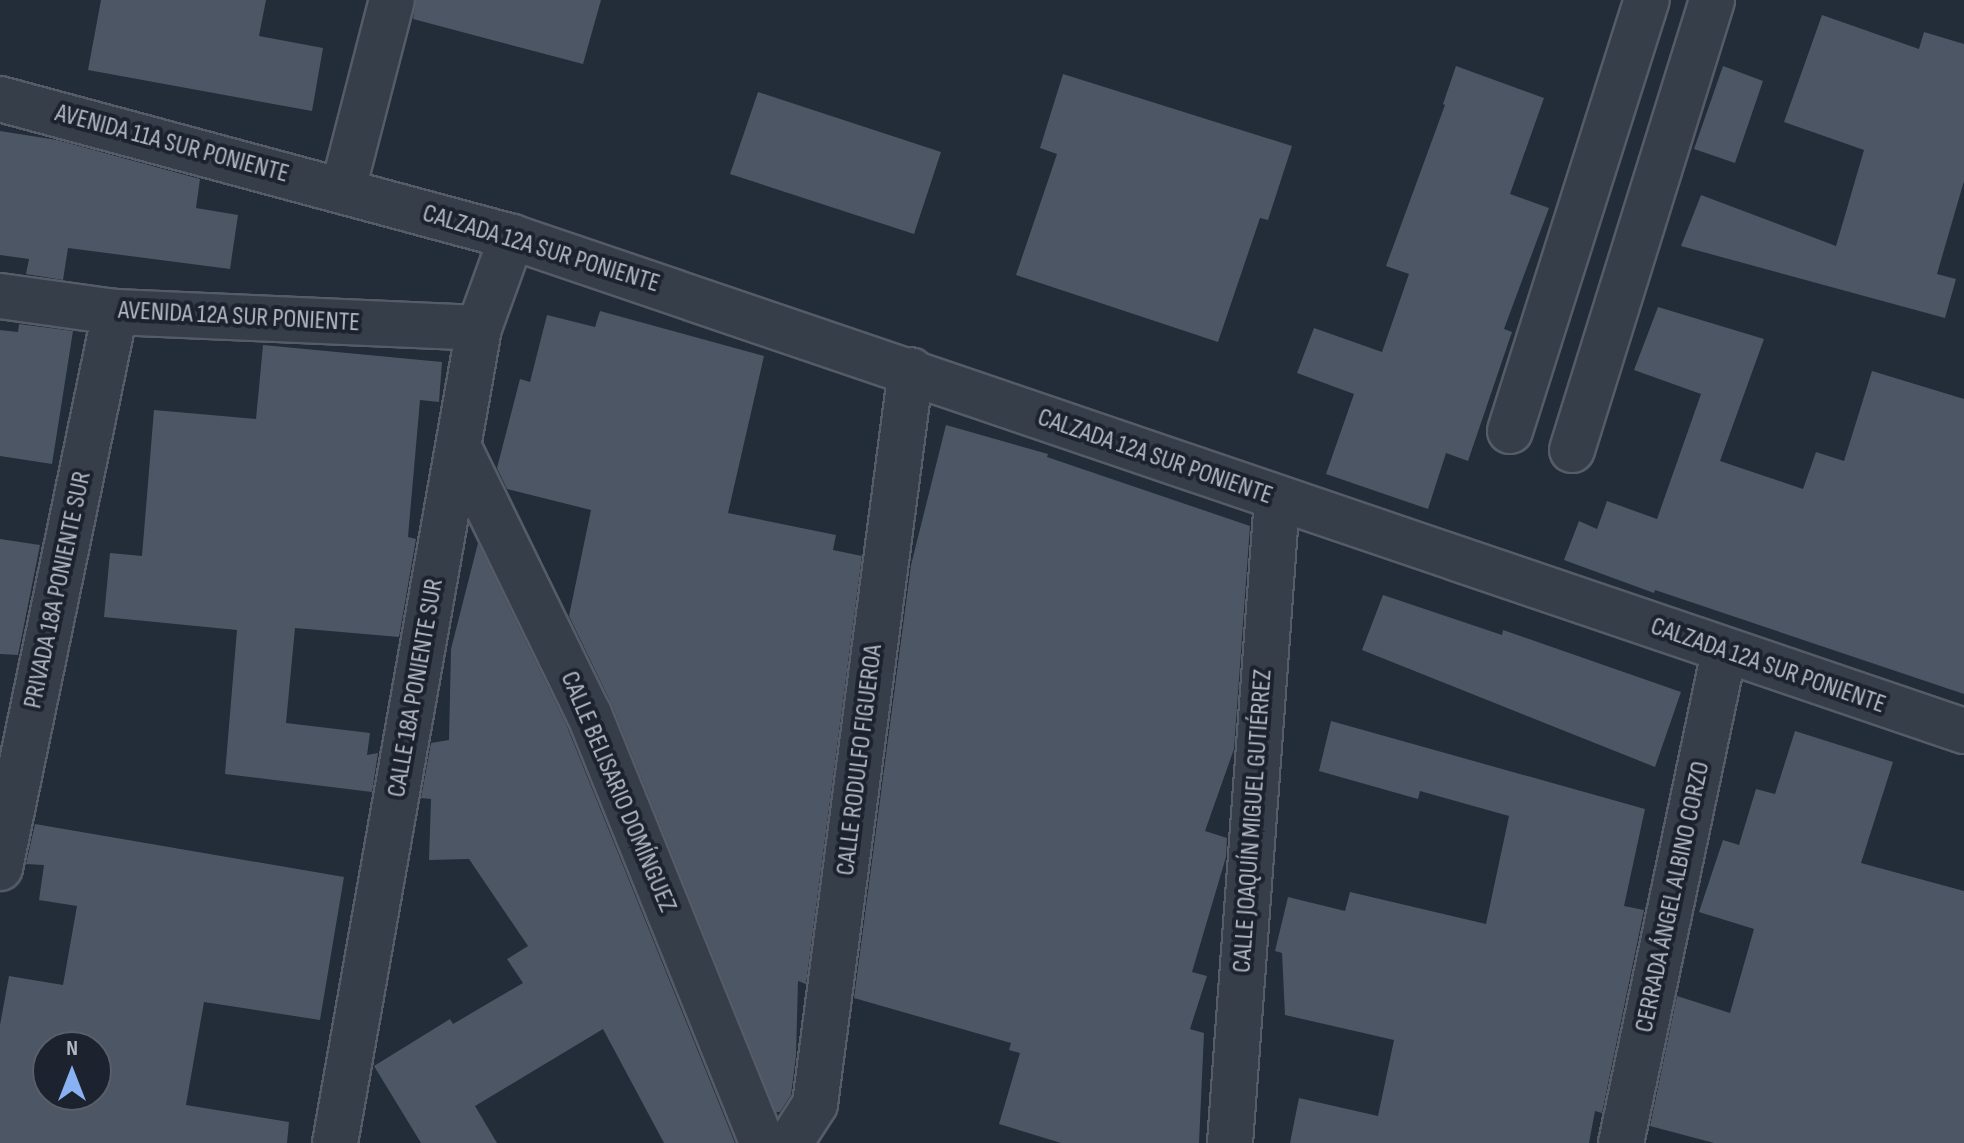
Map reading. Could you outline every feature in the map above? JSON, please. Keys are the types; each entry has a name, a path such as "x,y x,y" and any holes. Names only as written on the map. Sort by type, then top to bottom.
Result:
{"street":[{"path":"343,189 392,0"},
{"path":"1510,431 1647,0"},
{"path":"1572,450 1712,0"},
{"name":"AVENIDA 11A SUR PONIENTE","path":"0,99 343,189"},
{"name":"CALZADA 12A SUR PONIENTE","path":"343,189 512,237 911,370 1277,500 1964,731"},
{"name":"CALLE 18A PONIENTE SUR","path":"335,1143 479,328 512,237"},
{"path":"1566,256 1625,277"},
{"name":"AVENIDA 12A SUR PONIENTE","path":"0,296 115,312 479,328"},
{"name":"PRIVADA 18A PONIENTE SUR","path":"0,868 115,312"},
{"name":"CALLE RODULFO FIGUEROA","path":"790,1143 815,1104 911,370"},
{"name":"CALLE BELISARIO DOMÍNGUEZ","path":"459,448 589,714 762,1143"},
{"name":"CALLE JOAQUÍN MIGUEL GUTIÉRREZ","path":"1230,1143 1277,500"},
{"name":"CERRADA ÁNGEL ALBINO CORZO","path":"1621,1143 1724,652"}],"building":[{"path":"101,0 266,0 259,36 323,48 312,111 88,70"},
{"path":"416,0 601,0 583,64 413,19"},
{"path":"1822,15 1919,49 1924,32 1964,44 1964,181 1937,274 1956,279 1945,318 1681,246 1701,195 1836,246 1864,150 1784,122"},
{"path":"1456,66 1544,98 1510,194 1549,208 1504,329 1512,332 1468,461 1446,453 1428,509 1326,474 1354,394 1297,373 1314,328 1382,352 1409,274 1386,266 1445,105"},
{"path":"1723,66 1763,81 1735,163 1694,149"},
{"path":"1063,74 1292,146 1268,220 1260,218 1218,342 1016,275 1057,154 1040,148"},
{"path":"758,92 941,152 914,234 730,174"},
{"path":"0,131 57,140 200,179 196,208 238,215 230,269 68,248 63,280 26,274 29,259 0,255"},
{"path":"1658,307 1764,339 1720,461 1803,489 1816,452 1844,461 1872,371 1964,399 1964,694 1655,590 1654,593 1564,560 1579,521 1597,529 1607,501 1657,519 1701,394 1634,370"},
{"path":"600,311 764,356 728,513 836,535 833,550 862,556 806,984 798,981 796,1056 791,1095 780,1112 776,1112 612,705 569,616 591,510 507,489 497,468 520,379 530,382 547,315 595,327"},
{"path":"19,324 73,331 52,464 0,456 0,330 18,332"},
{"path":"263,345 442,362 439,402 420,400 408,537 416,539 399,637 295,628 286,723 370,733 367,755 378,753 372,792 225,774 237,630 104,617 110,553 142,556 154,410 256,419"},
{"path":"946,425 1048,454 1047,457 1250,526 1234,749 1205,831 1227,838 1226,857 1192,972 1207,976 1190,1029 1204,1033 1199,1143 1061,1143 999,1124 1020,1053 1009,1050 1011,1043 854,998 911,565"},
{"path":"0,539 40,545 18,655 0,654"},
{"path":"478,543 566,724 735,1143 664,1143 603,1029 475,1106 497,1143 421,1143 374,1066 450,1019 453,1024 523,983 507,959 528,946 469,859 429,860 431,799 421,798 431,743 449,740 451,649"},
{"path":"1383,595 1502,635 1503,630 1681,692 1655,767 1362,650"},
{"path":"1331,721 1645,809 1624,906 1644,910 1602,1113 1595,1111 1589,1143 1290,1143 1299,1098 1378,1116 1394,1040 1285,1015 1282,953 1275,951 1288,897 1345,911 1350,892 1486,924 1509,816 1420,791 1418,799 1319,771"},
{"path":"1795,731 1893,762 1861,863 1964,891 1964,1143 1714,1143 1650,1126 1677,996 1730,1013 1754,929 1699,912 1723,840 1739,845 1756,789 1775,794"},
{"path":"35,824 344,877 320,1020 204,1002 186,1105 289,1122 287,1143 0,1143 0,1025 9,976 63,985 77,906 39,900 44,865 26,864"}]}
